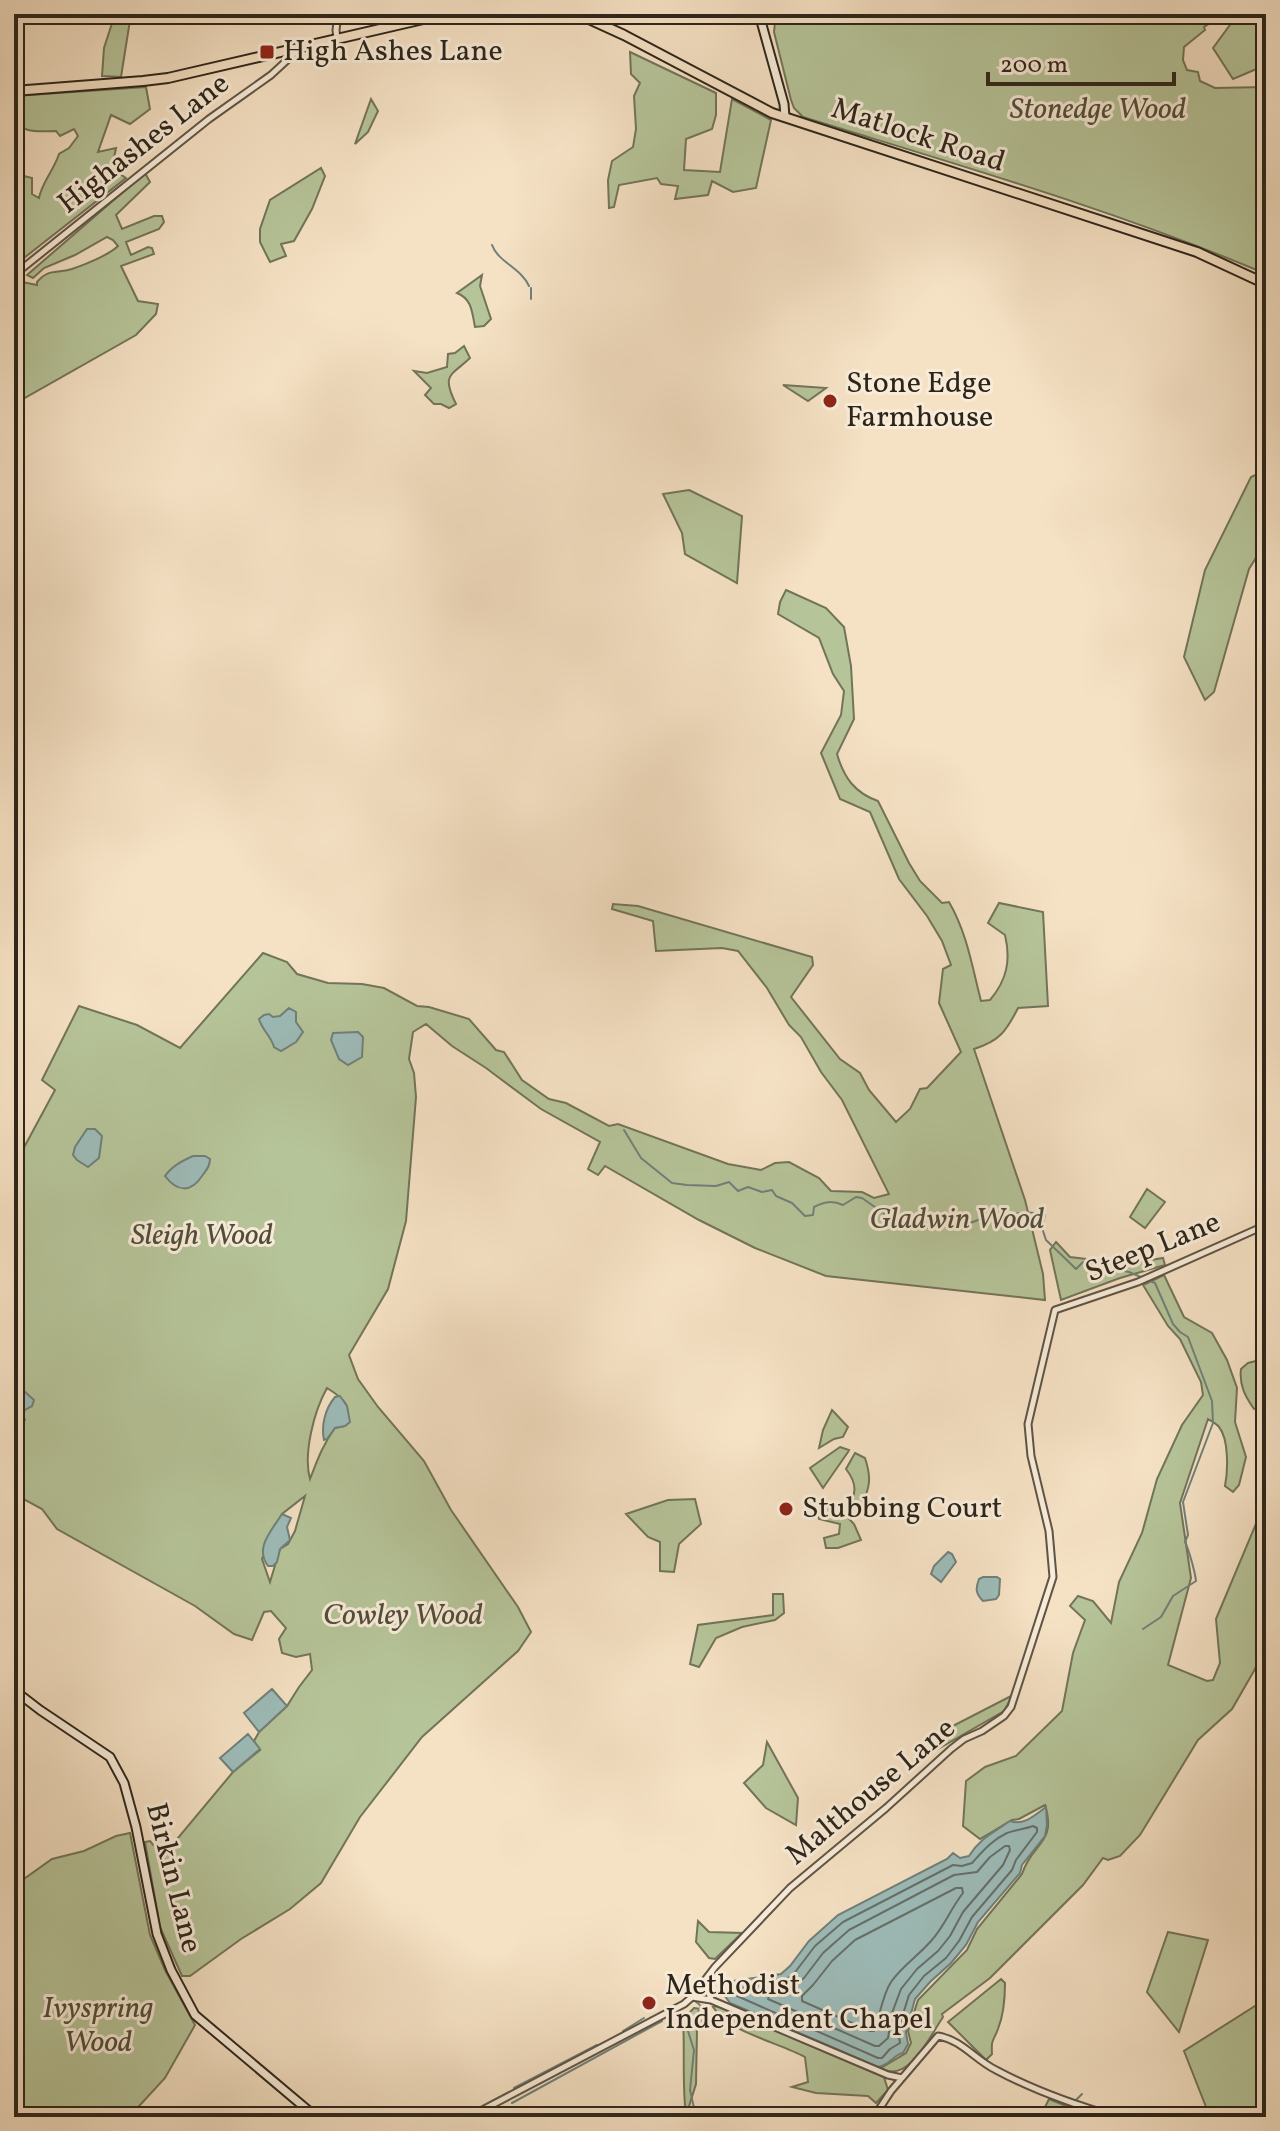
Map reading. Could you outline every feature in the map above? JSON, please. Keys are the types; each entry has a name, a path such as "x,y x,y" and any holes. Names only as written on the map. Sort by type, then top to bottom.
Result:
{"main road":[{"path":"14,91 164,78 445,14"},
{"name":"Matlock Road","path":"564,14 594,21 624,35 761,108 1197,252 1266,284"}],"street":[{"path":"337,39 338,14"},
{"path":"759,14 785,117"},
{"name":"Highashes Lane","path":"14,275 209,119 271,75 301,47"},
{"name":"Steep Lane","path":"1055,1310 1153,1276 1266,1225"},
{"name":"Malthouse Lane","path":"469,2117 678,2008 692,1997 715,1967 790,1888 951,1749 1004,1716 1011,1707 1053,1577 1049,1531 1031,1456 1028,1424 1055,1310"},
{"name":"Birkin Lane","path":"14,1690 110,1757 124,1783 136,1827 157,1934 171,1970 195,2015 316,2117"},
{"path":"706,1980 711,2000"},
{"path":"692,1997 711,2000 888,2075 903,2078"},
{"path":"874,2117 891,2091 938,2036 951,2038 978,2060 1033,2088 1117,2117"},
{"path":"888,2075 891,2091"}],"green space":[{"path":"115,14 131,14 121,77 102,76 104,48"},
{"name":"Stonedge Wood","path":"776,14 1225,14 1204,27 1205,30 1184,47 1183,60 1187,70 1198,72 1200,81 1215,88 1266,87 1266,274 1094,209 803,117 791,100 774,32"},
{"path":"1238,14 1266,14 1266,65 1233,79 1213,48"},
{"path":"630,52 716,93 716,115 712,129 686,139 684,170 720,172 732,99 771,120 756,188 733,192 712,181 708,195 675,199 678,186 661,184 657,178 619,185 614,207 609,208 608,180 612,161 633,147 636,129 634,96 640,83 631,74"},
{"path":"146,87 150,109 130,124 111,115 98,152 116,148 113,163 126,178 15,265 14,159 16,174 32,178 32,194 39,198 59,154 69,148 78,136 74,129 60,136 56,131 32,131 21,127 13,115 14,96"},
{"path":"371,99 378,111 368,132 355,144"},
{"path":"321,168 325,176 312,209 294,241 281,244 286,256 270,262 260,242 260,229 270,200"},
{"path":"145,173 150,182 116,215 122,229 154,216 162,216 164,222 159,229 126,242 131,255 148,247 154,254 121,266 138,301 158,304 156,314 136,335 14,404 14,283 37,285 45,275 83,265 118,246 107,237 44,268 33,278 27,275"},
{"path":"482,275 480,286 491,319 484,326 475,327 468,302 457,293"},
{"path":"464,346 470,358 450,376 449,381 456,404 449,408 434,404 425,395 431,388 414,371 427,373 447,367 448,354"},
{"path":"783,385 826,388 808,401"},
{"path":"1266,470 1266,542 1249,569 1214,692 1205,700 1184,657 1205,570 1251,477"},
{"path":"689,490 742,516 737,583 685,554 682,533 663,494"},
{"path":"786,590 826,608 844,627 851,666 854,719 837,754 840,763 857,789 878,801 920,881 942,903 949,902 965,938 981,1001 990,1000 1006,969 1008,953 1005,935 988,923 999,903 1043,912 1048,1006 1018,1008 1001,1034 990,1043 974,1049 1025,1200 1043,1274 1045,1300 826,1276 755,1248 605,1166 598,1175 588,1169 600,1142 541,1109 426,1024 413,1032 409,1059 416,1097 406,1221 388,1289 349,1355 358,1379 424,1461 451,1510 518,1607 531,1632 518,1651 422,1737 360,1817 321,1883 290,1909 190,1976 182,1976 160,1927 145,1842 150,1841 163,1856 233,1772 260,1750 254,1741 259,1732 287,1706 312,1670 310,1654 296,1657 282,1653 279,1639 286,1628 271,1611 264,1612 252,1640 234,1634 195,1606 57,1529 42,1509 14,1494 14,1186 22,1174 21,1153 55,1090 42,1080 79,1006 137,1025 180,1048 263,953 287,962 297,974 328,983 384,988 417,1006 469,1019 496,1050 504,1052 522,1080 549,1099 566,1103 609,1126 618,1124 728,1164 761,1170 775,1163 789,1162 819,1178 831,1191 862,1192 874,1198 889,1194 842,1100 767,988 738,951 722,948 656,951 653,921 612,909 613,904 638,906 812,957 813,965 791,997 840,1059 860,1073 869,1090 896,1122 910,1109 920,1089 927,1088 961,1052 939,1003 943,969 951,965 942,941 899,879 870,812 840,799 821,753 841,715 844,691 833,674 819,638 778,614","holes":["327,1388 345,1403 347,1419 345,1426 335,1428 331,1434 310,1479 308,1457 311,1433","305,1496 295,1531 288,1544 280,1549 270,1582 262,1559 282,1514"]},
{"path":"1147,1189 1165,1202 1145,1228 1130,1217"},
{"path":"1056,1242 1070,1257 1128,1264 1163,1258 1165,1265 1061,1300 1050,1250"},
{"path":"1164,1275 1184,1317 1212,1333 1227,1360 1237,1388 1235,1422 1246,1457 1239,1485 1233,1492 1225,1486 1225,1439 1218,1426 1208,1419 1180,1503 1191,1578 1168,1665 1207,1681 1213,1680 1220,1663 1216,1619 1258,1519 1266,1472 1266,1637 1255,1669 1232,1709 1198,1740 1140,1835 1120,1856 1108,1860 1103,1858 1083,1885 990,1978 942,2014 925,2046 909,2064 900,2070 881,2068 906,2053 911,2043 908,2031 918,2000 967,1950 977,1929 1022,1874 1026,1863 1046,1836 1048,1818 1045,1805 980,1839 963,1826 966,1781 985,1767 1016,1756 1062,1711 1073,1653 1085,1620 1070,1606 1078,1596 1093,1601 1111,1623 1119,1582 1142,1533 1157,1479 1182,1425 1203,1395 1201,1382 1180,1339 1168,1326 1143,1285"},
{"path":"1260,1360 1263,1371 1260,1408 1254,1409 1243,1390 1241,1369 1248,1363"},
{"path":"832,1410 848,1427 843,1437 819,1448 823,1430"},
{"path":"840,1447 849,1450 823,1488 810,1468"},
{"path":"855,1453 865,1458 869,1476 867,1493 861,1504 852,1499 854,1483 846,1469"},
{"path":"695,1499 701,1524 679,1544 674,1572 660,1571 660,1542 648,1537 626,1514 668,1500"},
{"path":"827,1502 834,1503 854,1524 861,1540 838,1548 826,1548 824,1538 839,1534 840,1524 819,1519 818,1513"},
{"path":"773,1594 783,1594 784,1613 775,1620 742,1627 716,1638 699,1667 690,1664 698,1625 773,1615"},
{"path":"1013,1695 1004,1711 938,1749 945,1730"},
{"path":"767,1742 798,1798 796,1825 766,1808 744,1783 763,1765"},
{"name":"Ivyspring Wood","path":"130,1833 150,1935 195,2025 165,2078 129,2117 14,2117 14,1886 52,1859 84,1851"},
{"path":"698,1921 709,1932 742,1933 715,1959 709,1958 696,1942"},
{"path":"1168,1932 1208,1940 1179,2032 1147,1992"},
{"path":"1001,1979 1005,1983 1003,2012 992,2043 992,2054 986,2060 948,2022"},
{"path":"1266,1999 1266,2117 1210,2117 1184,2051"},
{"path":"718,2006 884,2077 888,2090 876,2103 868,2096 816,2093 792,2087 808,2082 805,2057 730,2023 713,2007"},
{"path":"694,2008 708,2010 697,2030 696,2084 686,2116 683,2019"},
{"path":"1049,2099 1076,2110 1071,2117 1040,2117"}],"water":[{"path":"289,1008 296,1012 296,1022 303,1032 296,1042 281,1051 274,1047 259,1019 269,1014 280,1016"},
{"path":"358,1032 363,1037 362,1057 348,1065 339,1059 331,1040 333,1033"},
{"path":"87,1129 95,1129 102,1136 99,1158 88,1167 73,1155"},
{"path":"193,1156 210,1159 208,1168 198,1182 189,1188 179,1188 165,1176"},
{"path":"23,1390 34,1400 23,1414 25,1420 14,1428 14,1396"},
{"path":"340,1396 347,1406 350,1422 335,1428 324,1440 326,1412 335,1397"},
{"path":"282,1514 291,1518 287,1527 290,1540 280,1549 277,1562 268,1566 264,1559 264,1546"},
{"path":"948,1552 956,1562 941,1582 931,1574 934,1566"},
{"path":"983,1577 1000,1579 996,1599 983,1601 979,1596 977,1586"},
{"path":"272,1689 287,1706 259,1732 244,1713"},
{"path":"248,1734 260,1749 233,1772 220,1758"},
{"path":"1046,1807 1045,1836 1022,1865 1020,1873 978,1922 966,1945 915,1999 906,2032 908,2044 903,2053 885,2065 878,2067 730,2003 722,1992 730,1988 734,1981 781,1974 809,1941 838,1915 947,1859 953,1853 960,1858 969,1856 982,1840 1010,1821 1025,1821"}],"waterway":[{"path":"492,245 529,286"},
{"path":"531,288 531,299"},
{"path":"624,1130 641,1158 672,1183 716,1186 729,1182 738,1191 748,1187 762,1192 772,1190 805,1216 813,1215 814,1207 821,1204 832,1202 843,1205 856,1197 862,1198 892,1219 918,1219 927,1228 935,1228 942,1220 955,1229 983,1218 990,1221 1017,1214 1038,1213 1045,1215 1042,1228 1046,1240 1076,1269 1083,1262 1129,1272 1155,1283 1173,1324 1188,1337 1212,1401 1213,1423 1183,1502 1188,1535 1185,1542 1196,1581 1173,1596 1161,1617 1143,1629"},
{"path":"718,1993 722,1992"},
{"path":"694,2000 701,2006 687,2028 694,2050 690,2090 696,2117"},
{"path":"623,2031 644,2018"},
{"path":"512,2103 662,2021"},
{"path":"514,2088 597,2045"},
{"path":"1072,2100 1075,2101 1082,2094"},
{"path":"1049,2117 1062,2108"},
{"path":"132,2117 143,2117"}],"place":[{"name":"High Ashes Lane","path":"267,52"},
{"name":"Stone Edge Farmhouse","path":"830,401"},
{"name":"Stubbing Court","path":"786,1509"},
{"name":"Methodist Independent Chapel","path":"649,2003"}],"park label":[{"name":"Gladwin Wood","path":"957,1220"},
{"name":"Sleigh Wood","path":"202,1236"},
{"name":"Cowley Wood","path":"403,1616"}]}
